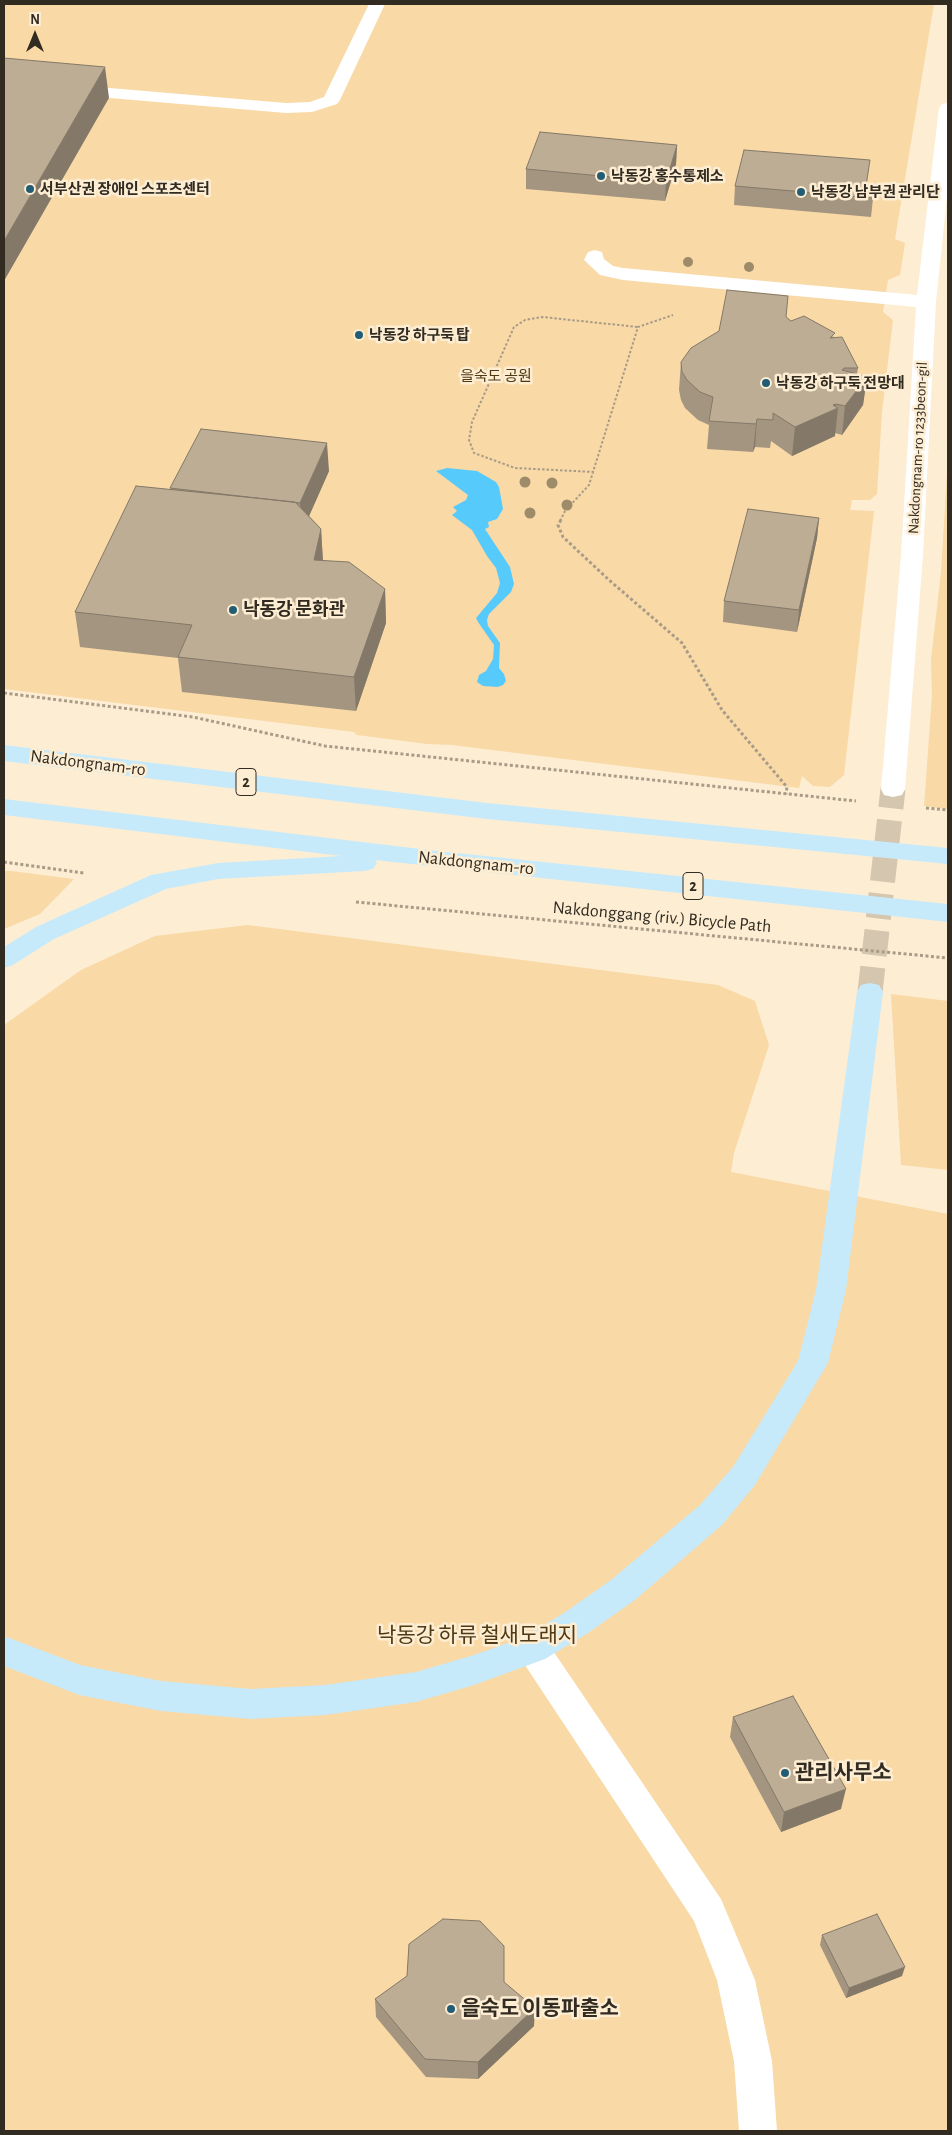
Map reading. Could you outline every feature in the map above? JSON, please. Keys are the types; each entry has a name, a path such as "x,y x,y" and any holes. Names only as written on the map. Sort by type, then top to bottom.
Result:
{"main road":[{"name":"Nakdongnam-ro","path":"4,753 487,812 948,856"},
{"name":"Nakdongnam-ro","path":"4,807 437,859 948,913"},
{"path":"4,959 45,933 160,881 218,871 437,859"},
{"path":"4,1651 79,1680 161,1696 251,1704 325,1700 416,1687 474,1670 532,1649 576,1623 624,1590 711,1515 744,1476 813,1363 831,1290 870,992"}],"street":[{"path":"4,84 286,108 312,106 331,100 377,4"},
{"name":"Nakdongnam-ro 1233beon-gil","path":"893,789 912,555 926,302 948,108"},
{"path":"595,256 594,260 607,271 926,302"},
{"path":"532,1649 708,1911 736,1980 753,2061 758,2131"}],"path":[{"path":"594,472 515,468 474,453 469,440 472,422 514,327 525,320 542,317 638,327 673,316 688,280"},
{"path":"4,693 193,716 325,746 786,794 787,787 722,710 682,643 608,580 563,537 558,525 565,511 589,485 638,327"},
{"path":"4,862 85,873"},
{"name":"Nakdonggang (riv.) Bicycle Path","path":"373,904 948,958"}],"green space":[{"name":"을숙도 공원","path":"4,4 934,4 895,239 905,243 900,275 888,280 883,312 893,320 882,412 877,494 870,500 852,500 850,510 874,511 844,775 830,787 813,786 802,776 799,788 452,745 427,744 357,735 354,732 4,689"},
{"path":"948,456 948,809 924,806 932,695 931,660 941,572"},
{"path":"4,871 74,879 40,914 4,929"},
{"name":"낙동강 하류 철새도래지","path":"248,925 718,985 755,1001 769,1045 734,1153 731,1172 948,1214 948,2131 4,2131 4,1025 81,970 155,936"},
{"path":"891,994 948,1001 948,1170 901,1165"}],"water":[{"path":"447,468 477,471 496,482 499,487 503,509 497,519 488,522 489,527 485,529 510,567 514,584 511,592 489,614 487,620 488,626 500,643 499,668 504,674 506,681 498,687 483,686 477,682 479,675 486,671 493,659 494,645 476,618 497,593 500,583 496,568 472,530 452,515 457,511 453,507 466,500 468,495 436,471"}],"building":[{"name":"서부산권 장애인 스포츠센터","path":"4,58 105,67 4,241"},
{"path":"540,132 677,145 666,182 526,169"},
{"path":"744,150 870,160 866,186 874,189 873,198 735,186"},
{"name":"낙동강 하구둑 전망대","path":"727,290 788,296 786,317 791,321 804,316 835,333 830,338 842,337 858,368 844,368 842,370 867,377 845,406 833,405 838,408 795,427 773,413 773,420 757,419 756,424 709,421 713,397 700,392 687,380 682,372 681,362 691,348 719,331"},
{"path":"201,429 327,443 300,503 170,488"},
{"name":"낙동강 문화관","path":"136,486 295,502 321,529 314,560 349,562 385,589 354,677 178,657 192,625 75,612"},
{"path":"748,509 819,518 799,610 724,601"},
{"name":"관리사무소","path":"793,1696 846,1789 784,1812 733,1717"},
{"path":"877,1914 905,1967 849,1988 822,1935"},
{"name":"을숙도 이동파출소","path":"443,1919 480,1921 504,1946 504,1982 535,2008 478,2062 425,2059 375,1999 407,1976 409,1944"}],"tunnel":[{"path":"870,992 893,789"}],"place":[{"name":"낙동강 홍수통제소","path":"601,176"},
{"name":"서부산권 장애인 스포츠센터","path":"30,189"},
{"name":"낙동강 남부권 관리단","path":"801,192"},
{"name":"낙동강 하구둑 탑","path":"359,335"},
{"name":"낙동강 하구둑 전망대","path":"766,383"},
{"name":"낙동강 문화관","path":"233,610"},
{"name":"관리사무소","path":"785,1773"},
{"name":"을숙도 이동파출소","path":"451,2009"}]}
